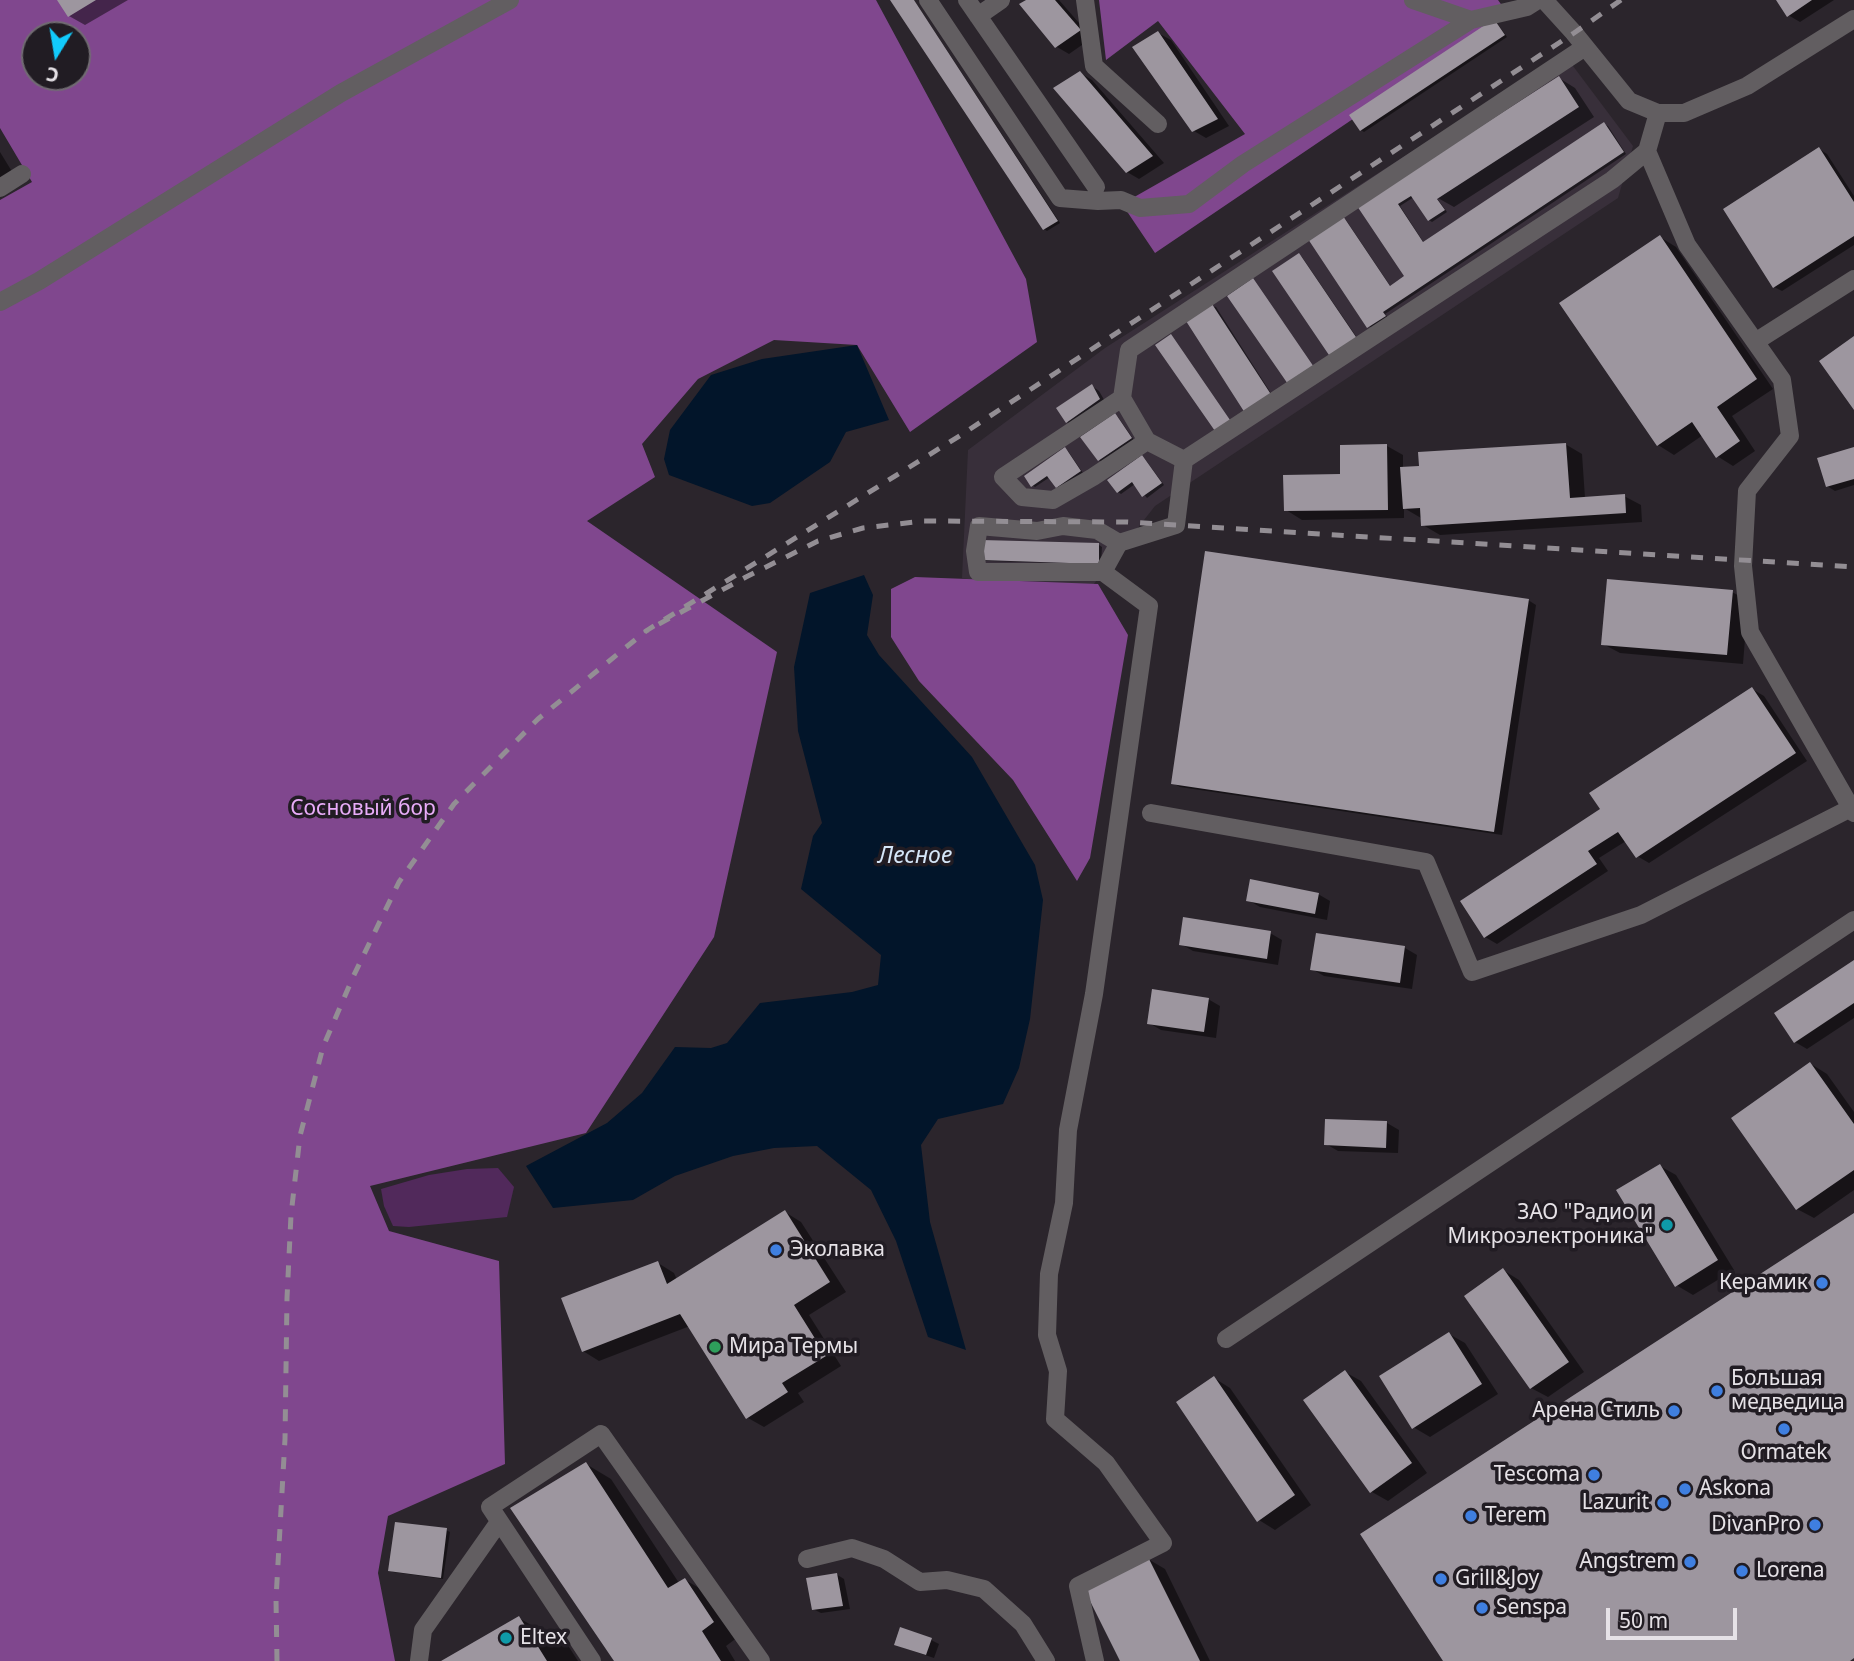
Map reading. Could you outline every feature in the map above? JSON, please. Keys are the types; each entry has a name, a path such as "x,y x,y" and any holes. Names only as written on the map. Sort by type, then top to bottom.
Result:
{"street":[{"path":"0,302 39,281 341,93 510,0"},
{"path":"928,0 1060,198 1121,200 1140,208 1189,204 1243,164 1471,20 1527,6 1538,0"},
{"path":"967,0 1096,187"},
{"path":"978,16 1001,0"},
{"path":"1085,0 1094,66 1158,124"},
{"path":"1413,0 1471,20"},
{"path":"1544,0 1629,101 1658,113 1684,113 1747,86 1854,19"},
{"path":"1184,460 1147,442 1122,398 1129,350 1585,47"},
{"path":"1103,572 1119,543 1176,525 1184,460 1612,180 1647,150 1658,113"},
{"path":"1151,813 1426,862 1472,972 1641,915 1853,811 1750,632 1743,566 1747,491 1790,436 1782,380 1687,244 1647,150"},
{"path":"0,188 22,174"},
{"path":"1755,342 1854,279"},
{"path":"1122,398 1003,477 1022,497 1053,500 1147,442"},
{"path":"1095,1661 1078,1586 1163,1543 1107,1464 1055,1419 1058,1371 1047,1335 1049,1275 1064,1203 1068,1130 1094,994 1149,607 1103,572 978,572 975,551 979,526 1037,531 1063,526 1074,527 1097,530 1119,543"},
{"path":"1226,1339 1854,920"},
{"path":"592,1661 490,1507 601,1434 761,1661"},
{"path":"419,1661 423,1630 499,1522"},
{"path":"807,1559 852,1548 884,1559 920,1582 947,1580 984,1589 1023,1624 1046,1661"}],"shaded area":[{"path":"1564,54 1633,146 1618,198 1155,506 1082,599 962,578 968,450 1105,348"},
{"path":"498,1168 514,1187 507,1217 409,1227 393,1226 384,1206 381,1189 429,1175 467,1169"}],"green space":[{"name":"Сосновый бор","path":"0,0 876,0 1026,279 1037,342 910,432 857,345 774,340 698,379 642,444 655,477 587,521 777,652 714,937 586,1133 370,1186 389,1231 499,1261 505,1464 388,1516 378,1573 395,1661 0,1661 0,200 32,182 0,128"},
{"path":"1099,0 1498,0 1508,14 1155,253 1122,204 1245,134 1158,21 1106,60"},
{"path":"915,577 1098,584 1128,635 1090,858 1077,881 1013,780 919,681 891,637 891,589"}],"water":[{"path":"857,345 889,420 846,432 830,462 770,503 752,506 669,475 664,459 670,430 711,375 762,359"},
{"name":"Лесное","path":"864,575 873,595 867,635 879,655 972,757 1035,865 1043,900 1030,1019 1019,1068 1003,1104 938,1119 921,1145 930,1222 966,1350 928,1337 896,1241 871,1190 817,1146 774,1148 733,1156 675,1176 633,1200 553,1208 526,1166 607,1123 642,1093 675,1047 711,1048 727,1043 760,1003 852,992 878,985 881,955 801,889 813,836 822,823 798,731 794,667 810,593"}],"building":[{"path":"57,0 96,0 68,17"},
{"path":"890,0 914,0 1058,221 1043,230"},
{"path":"1026,0 1055,0 1081,30 1055,48 1019,4"},
{"path":"1776,0 1812,0 1787,17"},
{"path":"1494,19 1505,35 1360,131 1349,115"},
{"path":"1158,31 1218,119 1192,132 1132,47"},
{"path":"1080,71 1153,156 1126,173 1053,88"},
{"path":"1559,76 1579,107 1437,199 1445,210 1428,221 1411,196 1398,204 1423,242 1604,122 1624,152 1383,312 1386,316 1367,328 1308,239 1343,216 1390,286 1404,276 1357,206"},
{"path":"1819,147 1854,202 1854,236 1773,288 1723,209"},
{"path":"1660,235 1757,379 1717,407 1740,441 1716,458 1692,422 1657,446 1559,303"},
{"path":"1299,253 1358,340 1331,358 1272,271"},
{"path":"1253,278 1316,370 1290,387 1227,296"},
{"path":"1212,304 1272,396 1245,413 1186,321"},
{"path":"1171,334 1230,420 1215,431 1155,345"},
{"path":"1854,336 1854,410 1819,361"},
{"path":"1092,384 1100,399 1066,423 1056,408"},
{"path":"1115,413 1132,438 1098,461 1080,437"},
{"path":"1566,443 1570,498 1625,494 1626,513 1421,526 1420,508 1403,509 1400,467 1419,466 1418,452"},
{"path":"1387,444 1388,510 1284,511 1283,475 1340,474 1340,445"},
{"path":"1065,447 1081,471 1056,488 1047,476 1031,487 1024,476"},
{"path":"1854,447 1854,479 1826,487 1817,458"},
{"path":"1142,455 1162,483 1142,497 1132,482 1117,493 1107,480"},
{"path":"981,540 1099,543 1099,564 981,560"},
{"path":"1205,551 1529,599 1494,832 1171,784"},
{"path":"1607,579 1733,590 1727,655 1601,645"},
{"path":"1752,687 1796,753 1636,858 1618,832 1588,851 1597,864 1484,938 1460,901 1600,809 1589,793"},
{"path":"1250,879 1319,893 1315,914 1246,901"},
{"path":"1183,917 1271,931 1267,959 1179,945"},
{"path":"1316,933 1405,946 1400,983 1310,970"},
{"path":"1854,960 1854,1003 1794,1043 1774,1013"},
{"path":"1152,989 1209,998 1204,1032 1147,1024"},
{"path":"1810,1062 1854,1124 1854,1170 1796,1210 1731,1118"},
{"path":"1325,1119 1387,1121 1386,1148 1324,1145"},
{"name":"ЗАО \"Радио и Микроэлектроника\"","path":"1660,1164 1718,1260 1675,1287 1616,1190"},
{"path":"785,1210 830,1282 794,1305 826,1356 782,1383 788,1392 746,1419 680,1314 582,1352 561,1298 658,1261 667,1284"},
{"name":"Большая медведица","path":"1854,1213 1854,1658 1850,1661 1443,1661 1360,1534"},
{"path":"1503,1268 1569,1362 1530,1389 1464,1296"},
{"path":"1449,1332 1482,1384 1412,1429 1379,1376"},
{"path":"1345,1370 1412,1463 1370,1493 1303,1400"},
{"path":"1214,1376 1295,1495 1257,1522 1176,1402"},
{"path":"586,1462 668,1588 685,1578 714,1622 702,1631 721,1661 614,1661 510,1508"},
{"path":"395,1522 447,1528 441,1578 388,1571"},
{"path":"1148,1557 1200,1661 1120,1661 1084,1589"},
{"path":"837,1573 843,1606 812,1610 806,1578"},
{"name":"Eltex","path":"519,1616 547,1661 441,1661"},
{"path":"900,1627 932,1638 926,1655 894,1645"}],"railway":[{"path":"1621,0 961,435 646,631 818,541 863,528 924,521 1127,522 1854,567"},
{"path":"277,1661 276,1599 285,1439 291,1215 300,1136 323,1047 399,882 454,804 538,719 646,631"}],"place":[{"name":"ЗАО \"Радио и Микроэлектроника\"","path":"1667,1225"},
{"name":"Эколавка","path":"776,1250"},
{"name":"Керамик","path":"1822,1283"},
{"name":"Мира Термы","path":"715,1347"},
{"name":"Большая медведица","path":"1717,1391"},
{"name":"Арена Стиль","path":"1674,1411"},
{"name":"Ormatek","path":"1784,1429"},
{"name":"Tescoma","path":"1594,1475"},
{"name":"Askona","path":"1685,1489"},
{"name":"Lazurit","path":"1663,1503"},
{"name":"Terem","path":"1471,1516"},
{"name":"DivanPro","path":"1815,1525"},
{"name":"Angstrem","path":"1690,1562"},
{"name":"Lorena","path":"1742,1571"},
{"name":"Grill&Joy","path":"1441,1579"},
{"name":"Senspa","path":"1482,1608"},
{"name":"Eltex","path":"506,1638"}]}
